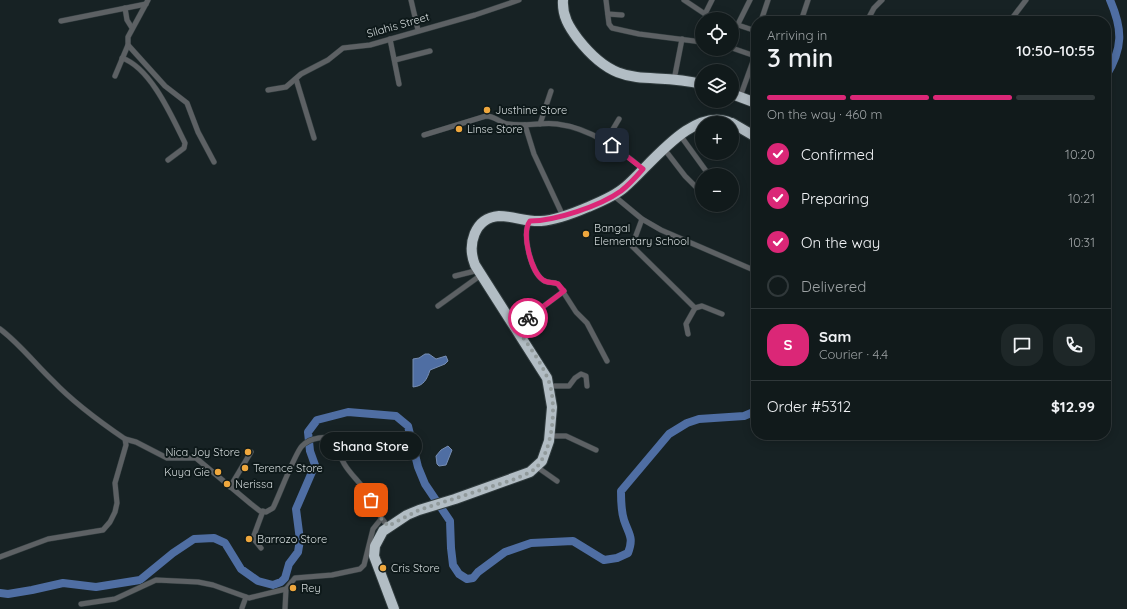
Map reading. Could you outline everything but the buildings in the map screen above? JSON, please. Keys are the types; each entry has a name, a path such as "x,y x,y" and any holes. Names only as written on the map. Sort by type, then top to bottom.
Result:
{"highway":[{"path":"563,0 564,14 573,32 599,61 610,69 632,77 695,83"},
{"path":"739,96 751,101"},
{"path":"394,609 374,556 384,523 523,476 537,467 545,455 550,436 552,407 550,386 539,363 480,273 474,261 471,246 473,236 478,227 487,220 499,216 530,221 548,220 563,216 613,195 626,187 680,135 695,125"},
{"path":"739,127 751,134"}],"street":[{"path":"411,0 418,30"},
{"name":"Silahis Street","path":"268,90 286,87 306,71 328,60 343,48 370,45 418,30 475,15 519,0"},
{"path":"606,0 610,26 612,28 639,34 695,41"},
{"path":"684,0 702,12"},
{"path":"706,12 712,0"},
{"path":"739,22 750,0"},
{"path":"763,16 768,0"},
{"path":"803,16 808,0"},
{"path":"871,16 882,0"},
{"path":"1014,16 1026,0"},
{"path":"60,21 147,2"},
{"path":"115,76 128,45 128,37 147,2"},
{"path":"125,8 127,20 132,28"},
{"path":"608,14 622,14"},
{"path":"739,24 751,29"},
{"path":"390,39 399,84"},
{"path":"674,80 682,39"},
{"path":"128,45 165,86 187,103 198,132 214,162"},
{"path":"739,50 751,53"},
{"path":"395,60 430,51"},
{"path":"122,58 130,60 156,91 185,143 184,148 168,160"},
{"path":"739,89 751,64"},
{"path":"296,78 314,138"},
{"path":"540,124 551,91"},
{"path":"424,135 486,116 490,116 507,124 557,124 606,141 643,169"},
{"path":"606,141 619,119"},
{"path":"525,125 534,154 563,216"},
{"path":"680,135 704,168"},
{"path":"665,150 685,176 695,186"},
{"path":"613,195 642,219 670,234 751,269"},
{"path":"642,219 632,246 695,308"},
{"path":"530,221 527,229 527,242 534,266 543,280 556,282 564,291 576,312 587,323 607,361"},
{"path":"455,276 480,273"},
{"path":"438,306 480,273"},
{"path":"516,327 564,291"},
{"path":"688,334 686,324 695,308 702,306 722,314"},
{"path":"0,329 17,342 58,386 125,439 136,442 167,458 196,458 260,511 266,512 273,508 302,446 315,439 328,438 336,442 338,452 344,465 369,496 384,523 373,529 364,565 360,569 332,575 295,578 286,589 257,598 246,597 213,585 198,582 163,580 149,583 115,599 81,604"},
{"path":"550,386 567,387 581,374 586,376 587,386"},
{"path":"550,436 566,436 596,450"},
{"path":"0,557 48,539 103,530 110,522 115,512 115,483 125,453 125,439"},
{"path":"230,487 251,452"},
{"path":"537,467 557,481"},
{"path":"261,548 253,538 263,511"},
{"path":"285,609 286,589"},
{"path":"242,608 246,597"}],"water":[{"path":"425,354 429,354 436,359 446,356 448,361 445,364 430,370 428,376 422,384 413,387 413,359 419,358"},
{"path":"448,446 452,450 446,465 439,466 437,464 436,456 441,450"}],"waterway":[{"path":"1110,0 1119,30 1118,48 1111,68"},
{"path":"0,593 8,594 63,583 96,587 140,580 173,553 194,539 214,538 225,543 241,569 258,581 273,585 281,582 285,578 289,564 298,552 300,540 296,509 315,465 310,451 308,432 317,420 348,412 396,416 408,426 418,467 425,484 450,521 453,565 459,574 467,579 473,578 478,572 505,552 531,543 573,541 604,560 617,558 628,553 631,543 622,513 621,491 669,434 687,423 699,419 744,416 751,413"}],"way so far":[{"path":"371,500 378,515 388,526 419,510 515,479 537,467 542,461 550,441 552,402 550,386 547,378 516,327 528,318"}],"place":[{"name":"Justhine Store","path":"487,110"},
{"name":"Linse Store","path":"459,129"},
{"name":"Bangal Elementary School","path":"586,234"},
{"name":"Nica Joy Store","path":"248,452"},
{"name":"Terence Store","path":"245,468"},
{"name":"Kuya Gie","path":"218,472"},
{"name":"Nerissa","path":"227,484"},
{"name":"Shana Store","path":"371,500"},
{"name":"Barrozo Store","path":"249,539"},
{"name":"Cris Store","path":"383,568"},
{"name":"Rey","path":"293,588"}],"route":[{"path":"528,318 549,304 564,291 556,282 549,283 540,278 529,254 527,242 528,223 530,221 554,219 588,207 626,187 643,169 612,145"}]}
